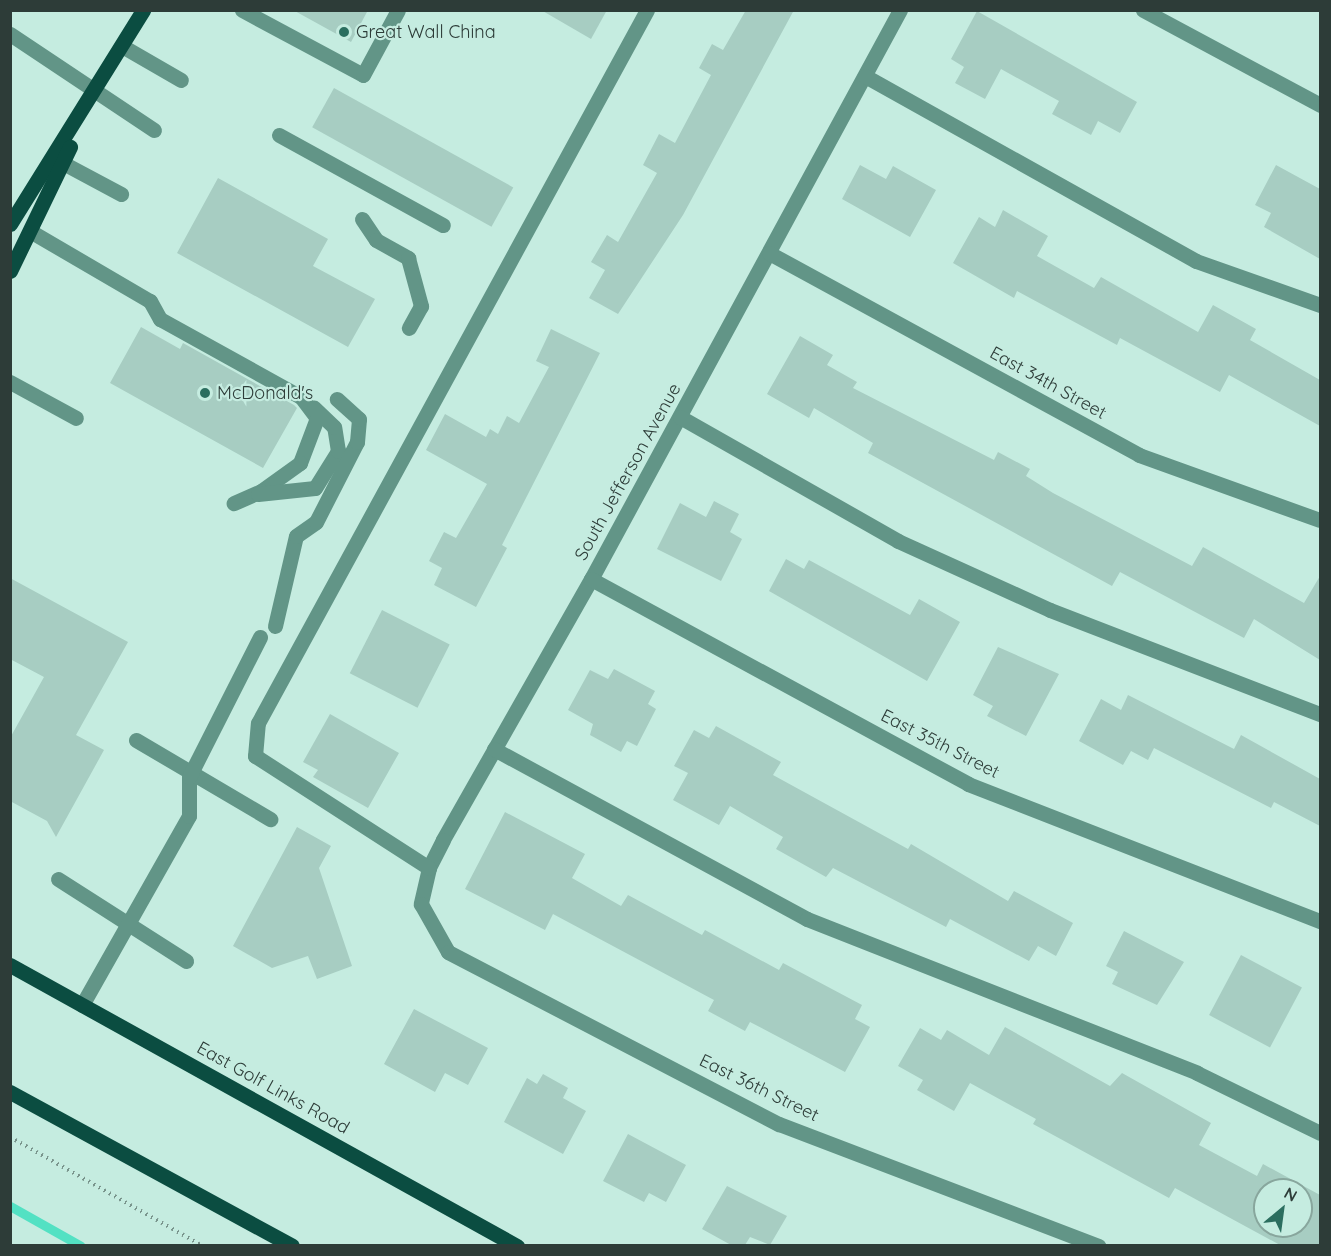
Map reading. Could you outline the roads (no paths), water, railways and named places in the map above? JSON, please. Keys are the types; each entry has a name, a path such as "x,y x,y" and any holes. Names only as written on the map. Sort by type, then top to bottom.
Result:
{"main road":[{"path":"10,224 96,92 143,10"},
{"path":"10,271 96,92"},
{"name":"East Golf Links Road","path":"10,965 517,1245"},
{"path":"10,1092 292,1245"}],"street":[{"path":"242,10 363,75 398,10"},
{"path":"429,868 255,756 258,723 647,10"},
{"name":"South Jefferson Avenue","path":"448,952 421,904 429,868 680,417 900,10"},
{"path":"1143,10 1320,105"},
{"path":"10,34 154,129"},
{"path":"122,46 181,80"},
{"path":"865,76 1196,261 1320,305"},
{"path":"279,135 443,225"},
{"path":"63,163 121,194"},
{"path":"362,219 376,240 408,258 421,306 410,328"},
{"path":"30,231 150,301 160,320 301,397 334,427 338,451 315,488 252,495"},
{"name":"East 34th Street","path":"769,253 1139,455 1320,520"},
{"path":"10,381 76,418"},
{"path":"234,503 252,495 300,463 317,418 301,397"},
{"path":"275,626 296,536 316,522 357,442 359,419 337,399"},
{"path":"680,417 898,541 1050,610 1320,714"},
{"name":"East 35th Street","path":"591,579 968,784 1320,921"},
{"path":"82,1005 189,816 192,772 260,637"},
{"path":"136,740 270,819"},
{"path":"495,749 807,919 1197,1073 1320,1133"},
{"path":"58,879 186,961"},
{"name":"East 36th Street","path":"448,952 779,1124 1099,1245"}],"waterway":[{"path":"10,1206 81,1246"}],"place":[{"name":"Great Wall China","path":"344,32"},
{"name":"McDonald's","path":"205,393"}]}
